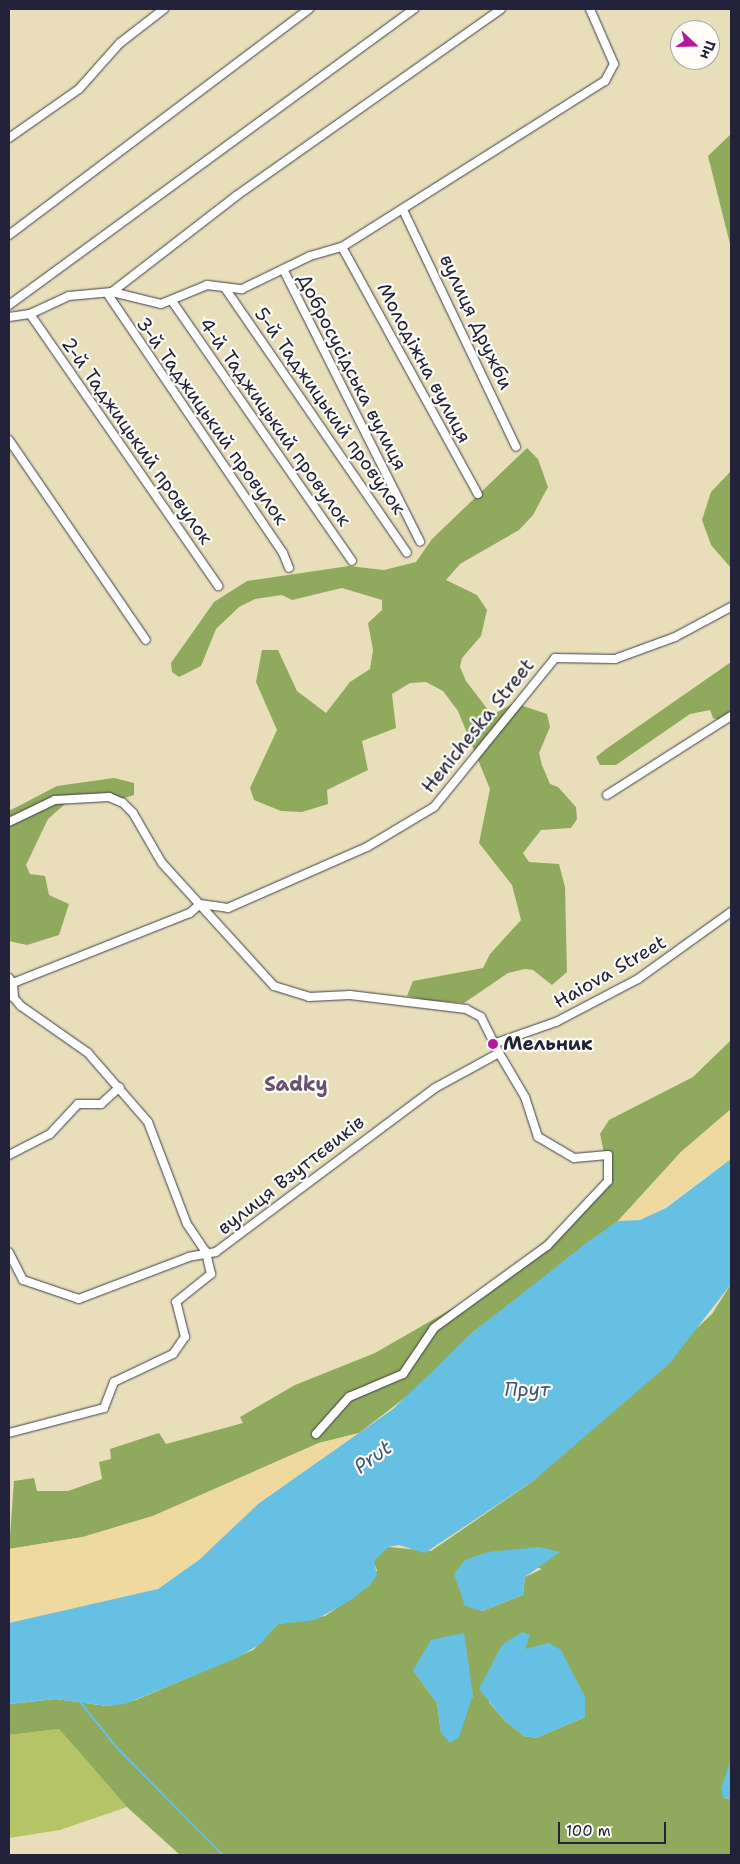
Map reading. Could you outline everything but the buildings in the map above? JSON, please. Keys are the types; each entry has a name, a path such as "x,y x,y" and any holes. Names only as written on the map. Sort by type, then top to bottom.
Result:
{"street":[{"path":"9,138 80,89 120,43 164,9"},
{"path":"9,235 309,9"},
{"path":"9,305 414,9"},
{"path":"110,293 236,196 501,9"},
{"path":"9,317 30,314 69,296 110,293 151,303 172,301 207,285 242,289 283,269 342,247 404,212 604,82 614,64 590,9"},
{"name":"вулиця Дружби","path":"404,212 516,447"},
{"name":"Молодіжна вулиця","path":"342,247 478,494"},
{"name":"Добросусідська вулиця","path":"283,269 420,541"},
{"name":"5-й Таджицький провулок","path":"225,288 407,553"},
{"name":"3-й Таджицький провулок","path":"110,293 284,553 289,568"},
{"name":"4-й Таджицький провулок","path":"172,301 352,561"},
{"name":"2-й Таджицький провулок","path":"30,314 218,586"},
{"path":"9,440 146,640"},
{"name":"Henicheska Street","path":"200,904 217,910 248,900 366,847 434,808 555,658 615,659 674,637 731,607"},
{"path":"607,795 731,716"},
{"path":"9,822 55,800 108,796 134,813 162,863 274,986 309,997 350,995 466,1009 481,1017 496,1043 499,1053 525,1097 538,1137 574,1158 608,1156 608,1181 547,1246 434,1328 403,1374 349,1397 316,1434"},
{"path":"11,981 190,913 200,904"},
{"name":"Haiova Street","path":"496,1043 556,1022 638,979 731,912"},
{"name":"вулиця Взуттєвиків","path":"11,981 14,998 21,1006 88,1052 120,1087 148,1122 187,1224 206,1252 232,1242 344,1152 435,1088 499,1053"},
{"path":"9,1155 50,1134 78,1104 109,1101 120,1087"},
{"path":"9,1252 23,1280 79,1300 206,1252 211,1274 176,1302 185,1338 173,1354 114,1382 104,1408 9,1433"}],"green space":[{"path":"731,134 731,248 708,156"},
{"path":"527,448 538,459 548,487 533,515 519,530 460,564 446,580 477,595 487,610 481,636 462,658 460,667 466,681 492,715 514,703 547,714 550,727 539,753 542,765 550,784 558,787 576,807 577,819 571,828 541,830 523,853 529,862 559,864 565,887 567,972 552,985 533,970 525,969 508,973 464,1003 426,1000 407,996 413,981 483,968 490,954 521,920 512,885 479,843 490,789 458,711 443,691 426,682 410,683 392,694 396,728 362,741 368,770 327,790 328,804 302,812 281,811 254,800 250,788 277,730 256,682 262,650 278,650 297,691 326,713 350,682 370,669 373,650 368,623 382,610 382,600 342,588 292,600 282,595 255,599 239,607 216,629 201,666 179,677 172,672 171,663 214,602 247,581 349,566 384,570 416,562 432,539"},
{"path":"731,471 731,568 711,545 702,520 711,492"},
{"path":"731,662 731,713 721,721 713,718 710,710 690,714 616,765 600,765 596,757 606,749"},
{"path":"114,778 134,783 134,795 115,801 76,800 65,804 48,819 26,865 30,874 45,876 49,895 69,904 59,935 27,945 9,941 9,811 57,786"},
{"path":"731,1040 731,1109 681,1152 618,1221 472,1333 419,1387 359,1433 319,1443 153,1516 83,1537 9,1549 14,1481 34,1478 37,1491 68,1491 102,1479 99,1462 111,1459 110,1449 159,1433 166,1444 243,1423 240,1417 295,1385 375,1353 493,1285 564,1225 603,1180 607,1167 600,1134 609,1120 693,1077"},
{"path":"731,1284 731,1759 723,1798 731,1799 731,1855 180,1855 127,1807 59,1729 9,1735 9,1704 56,1699 107,1706 136,1700 253,1650 278,1624 325,1616 370,1585 377,1570 373,1561 388,1547 431,1551 533,1481 712,1314","holes":["488,1552 542,1569 525,1577 523,1595 482,1611","502,1645 524,1649 580,1687 585,1717 536,1738 524,1736 505,1721 489,1702 489,1672","413,1670 466,1671 473,1696 441,1733 437,1703"]},
{"path":"59,1729 127,1807 60,1830 9,1838 9,1735"}],"sand":[{"path":"731,1109 731,1159 649,1217 618,1221 681,1152"},
{"path":"359,1433 258,1504 199,1560 158,1589 9,1623 9,1549 83,1537 153,1516 319,1443"}],"water":[{"name":"Прут","path":"731,1159 731,1284 669,1364 533,1481 425,1553 399,1545 388,1547 374,1561 377,1575 370,1585 351,1600 315,1620 278,1624 260,1644 237,1658 125,1704 107,1706 56,1699 9,1704 9,1623 158,1589 199,1560 258,1504 393,1409 472,1333 589,1241 618,1221 640,1220 666,1208"},
{"path":"539,1547 560,1552 525,1577 523,1595 482,1611 465,1606 454,1574 465,1560 488,1552"},
{"path":"522,1632 530,1635 525,1649 549,1643 561,1650 585,1697 585,1717 536,1738 524,1736 505,1721 479,1689 502,1645"},
{"path":"464,1633 473,1695 459,1737 450,1743 441,1733 437,1703 413,1670 431,1640"},
{"path":"731,1759 731,1799 723,1798 721,1788"}],"waterway":[{"path":"80,1702 118,1749 223,1855"}],"place":[{"name":"Мельник","path":"493,1044"}],"district":[{"name":"Sadky","path":"296,1084"}],"water label":[{"name":"Prut","path":"373,1457"}]}
